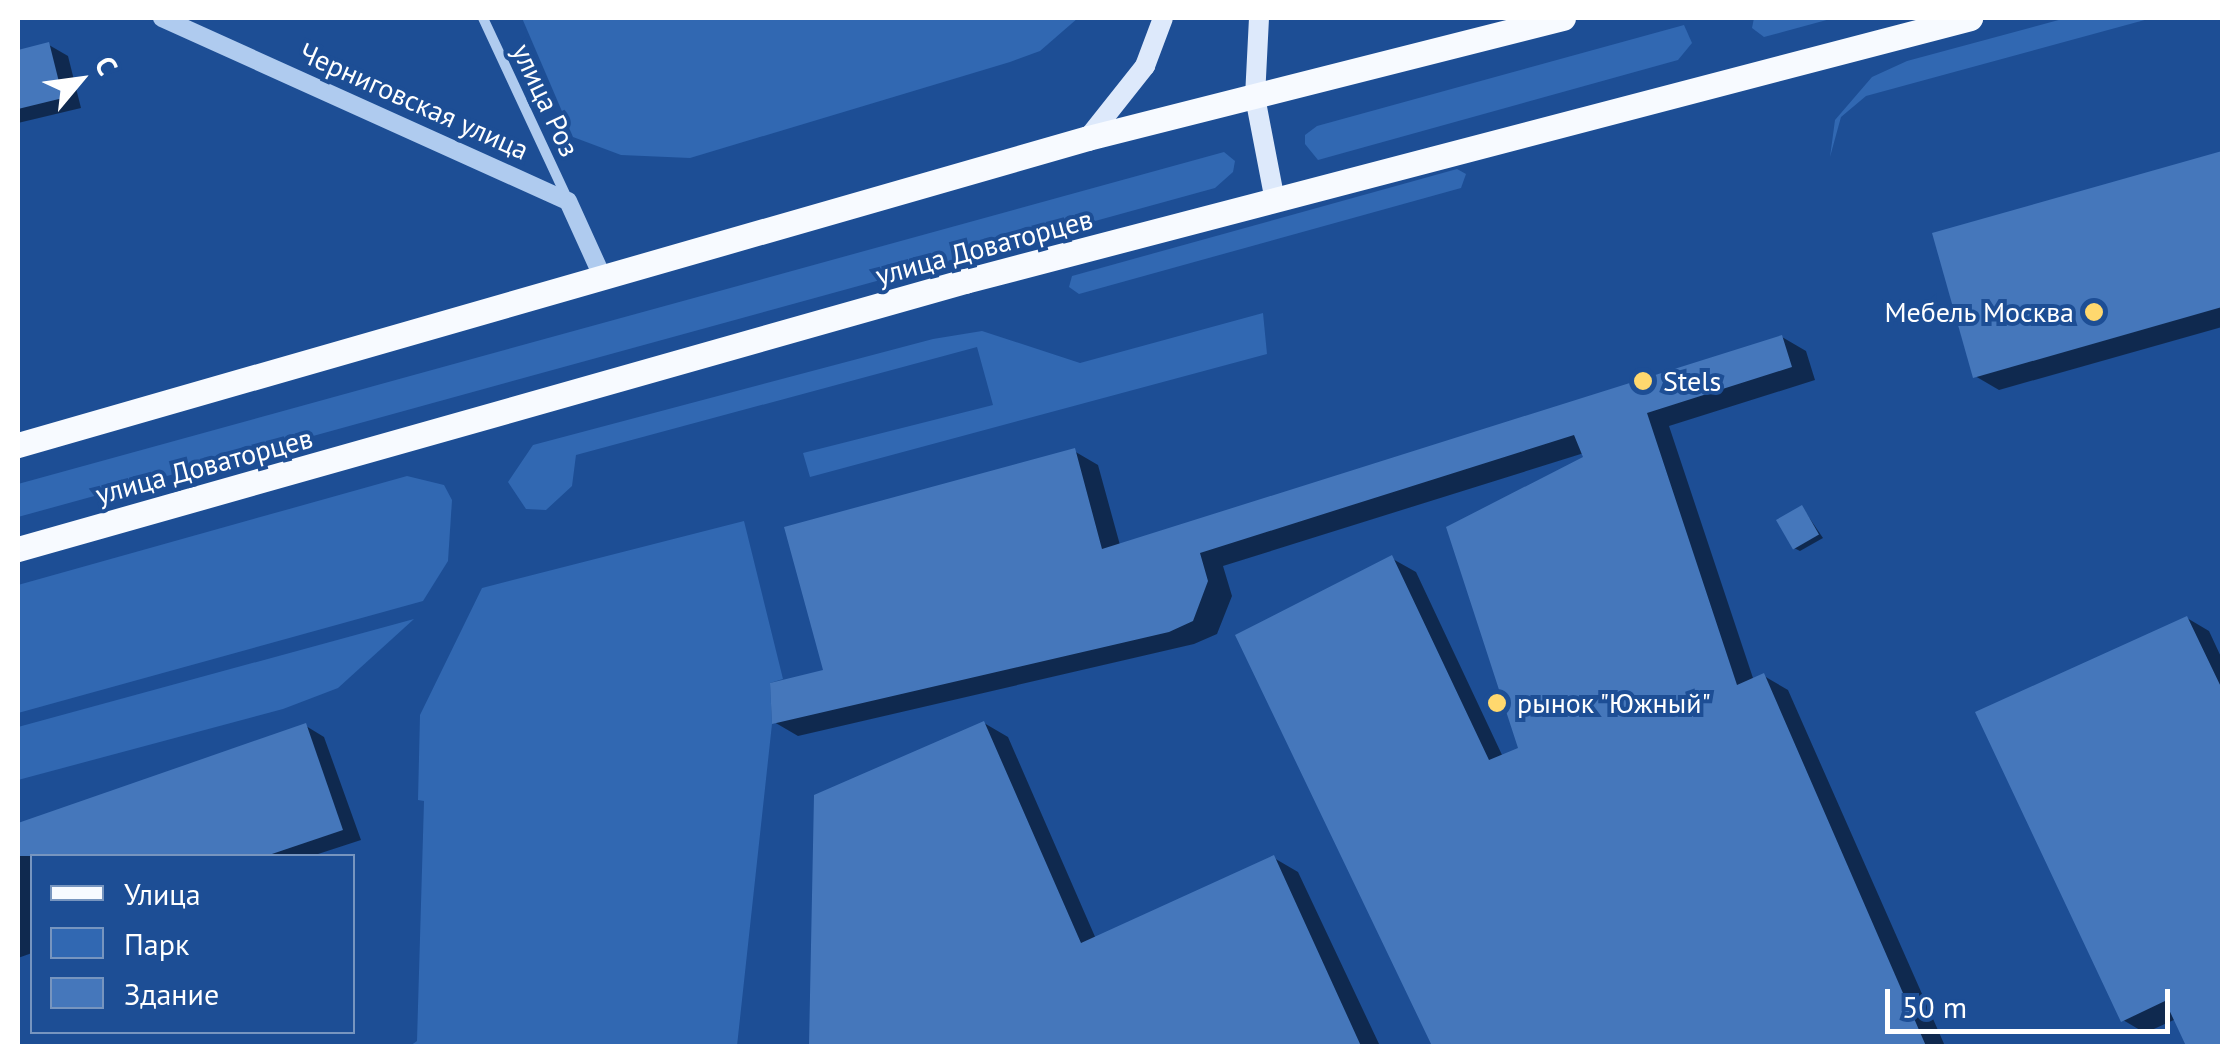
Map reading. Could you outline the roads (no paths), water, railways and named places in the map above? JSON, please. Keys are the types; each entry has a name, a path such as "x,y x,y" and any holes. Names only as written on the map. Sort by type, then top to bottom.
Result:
{"main road":[{"path":"1088,138 1145,66 1163,18"},
{"path":"1259,18 1256,97 1275,200"},
{"path":"18,445 1088,138 1562,18"},
{"name":"улица Доваторцев","path":"18,549 965,281 1970,18"}],"street":[{"name":"Черниговская улица","path":"162,18 568,201"},
{"name":"улица Роз","path":"483,18 568,201"},
{"path":"568,201 602,276"}],"place":[{"name":"Мебель Москва","path":"2094,312"},
{"name":"Stels","path":"1643,381"},
{"name":"рынок \"Южный\"","path":"1497,703"}]}
